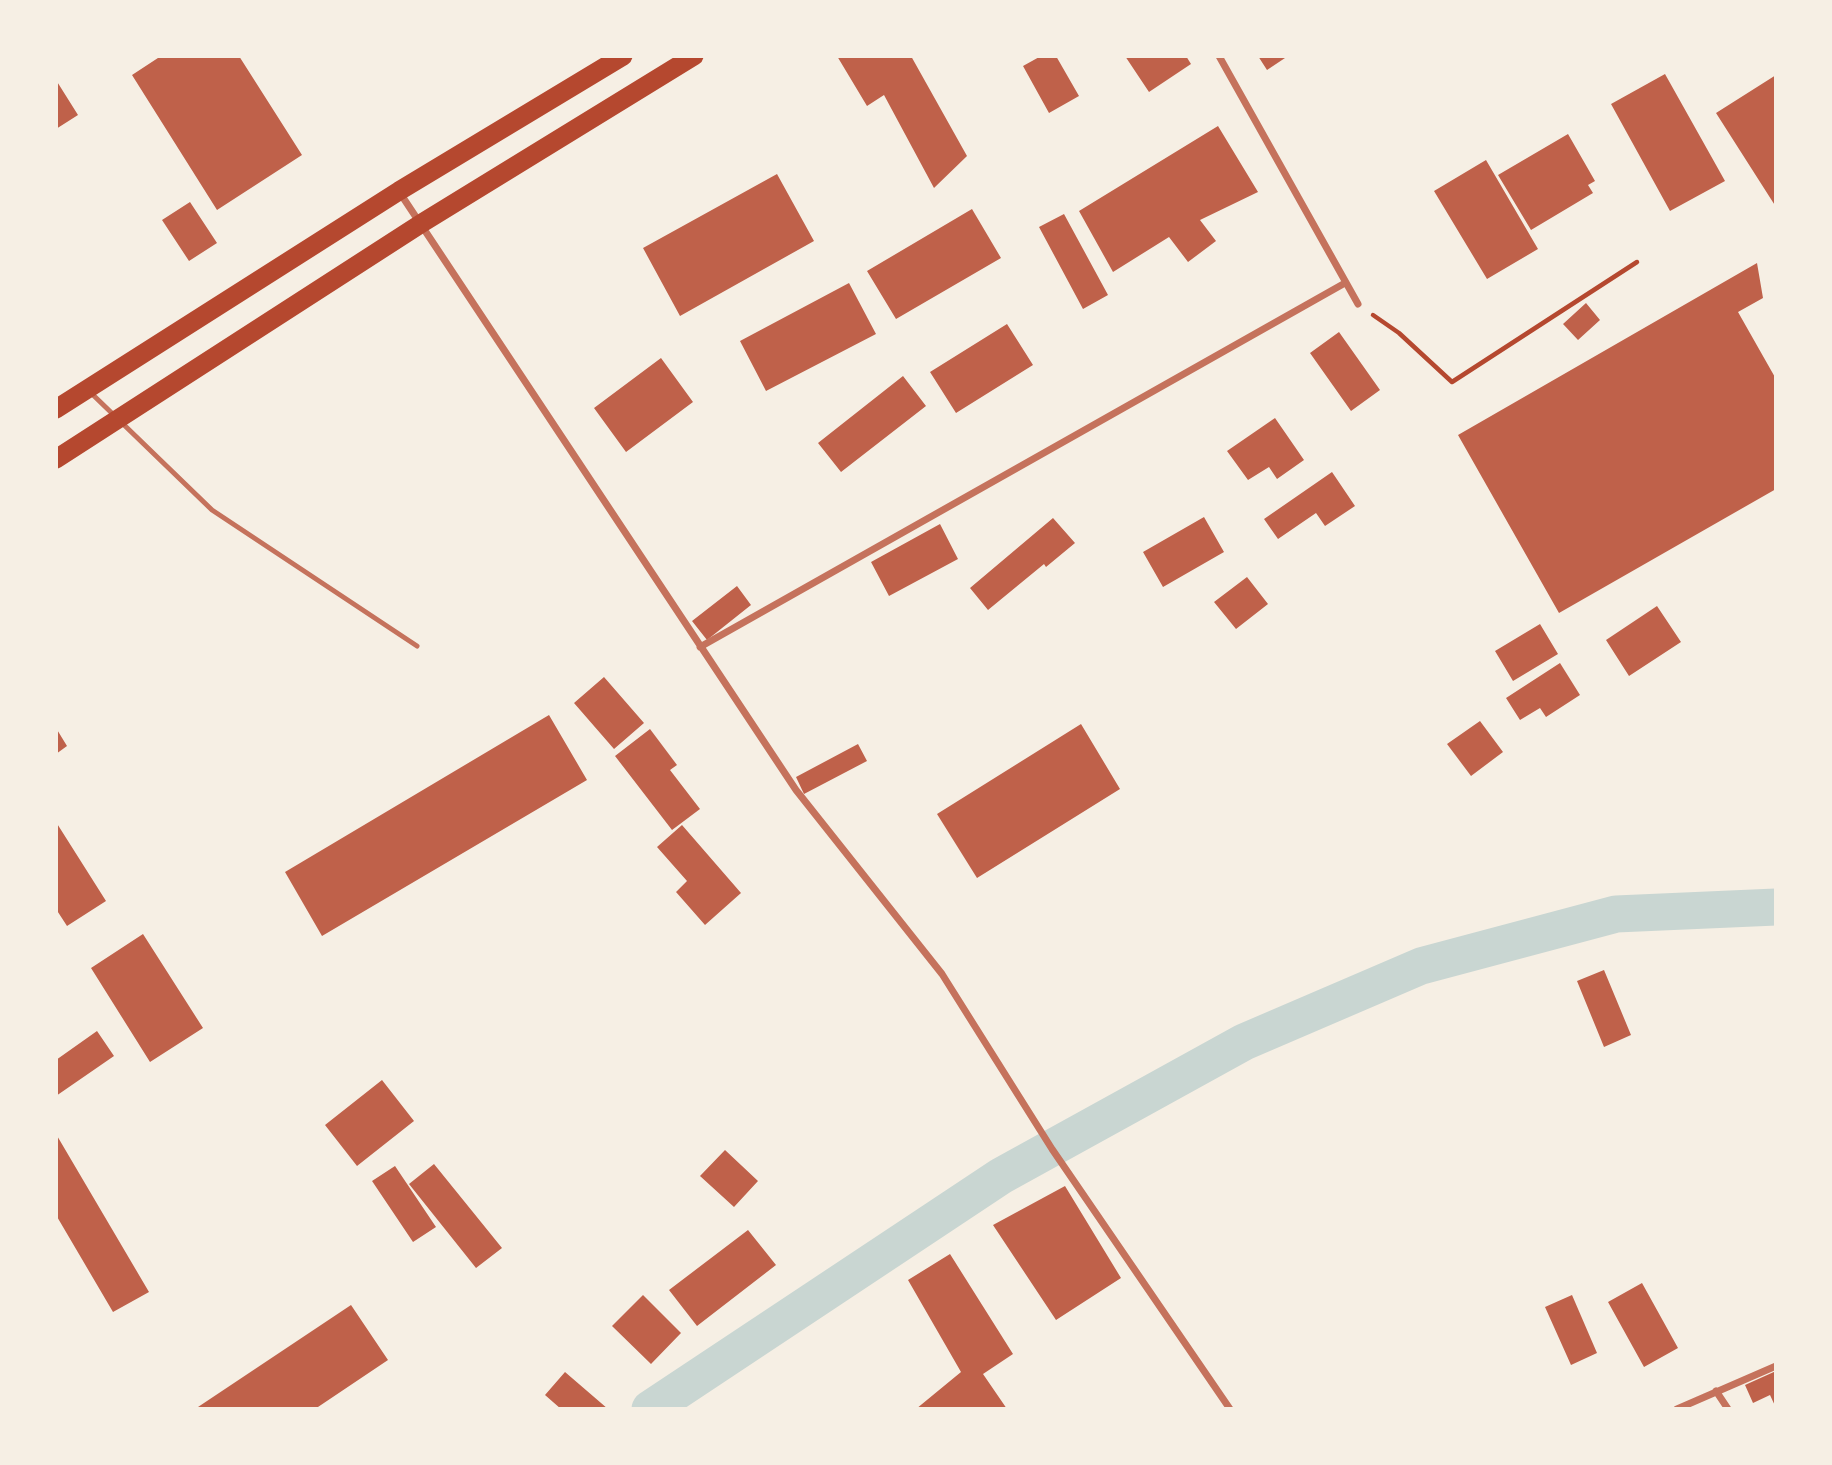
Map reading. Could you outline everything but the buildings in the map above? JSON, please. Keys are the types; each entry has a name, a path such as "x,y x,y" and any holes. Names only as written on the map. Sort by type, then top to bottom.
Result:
{"highway":[{"path":"56,409 399,191 623,56"},
{"path":"56,459 119,421 422,223 694,56"}],"street":[{"path":"1219,56 1358,304"},
{"path":"399,191 796,790 942,974 1052,1149 1230,1409"},
{"path":"700,647 1345,283"},
{"path":"1677,1409 1776,1366"},
{"path":"1716,1391 1728,1409"}],"lane":[{"path":"88,390 212,510 416,646"}],"path":[{"path":"1358,304 1399,333 1452,382 1637,262"}],"waterway":[{"path":"650,1409 1001,1176 1244,1042 1421,966 1616,914 1776,907"}]}
